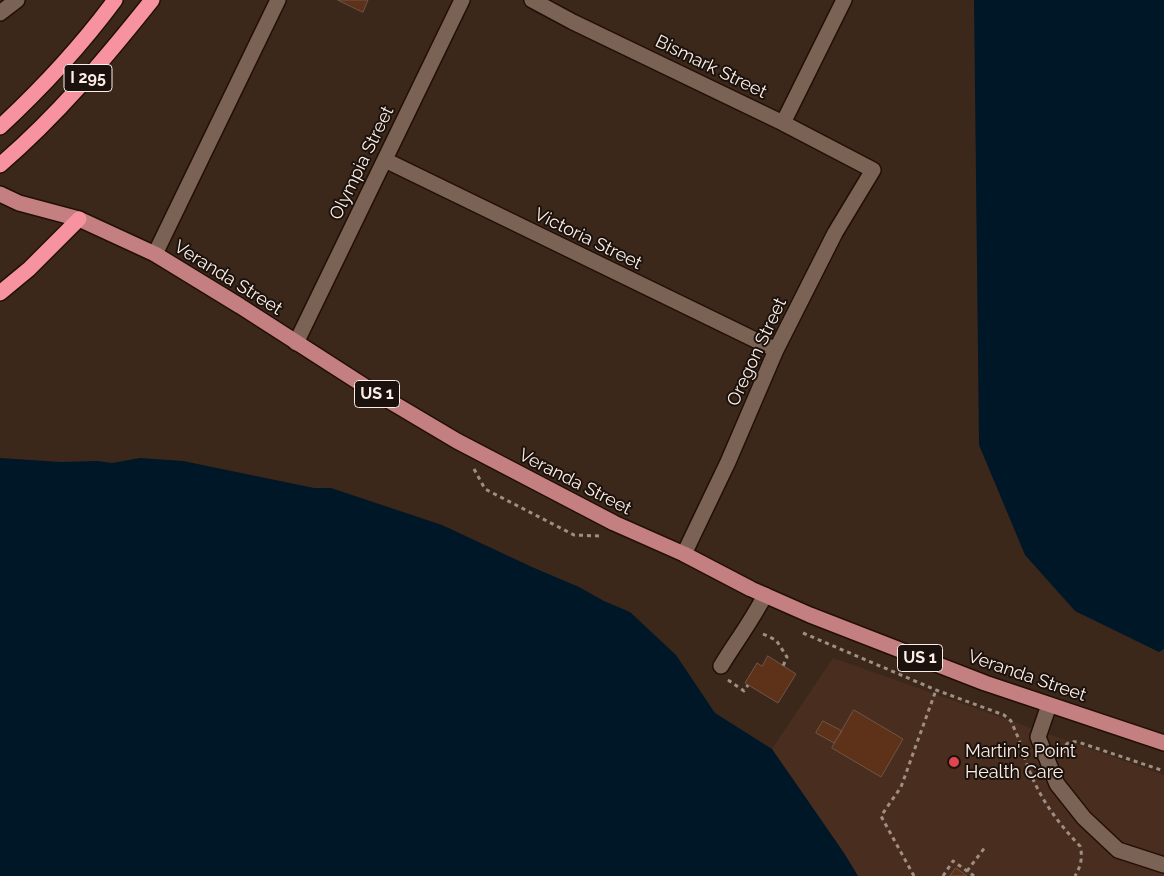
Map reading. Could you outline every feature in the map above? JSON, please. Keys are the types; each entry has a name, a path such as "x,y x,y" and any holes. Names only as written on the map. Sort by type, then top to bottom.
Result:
{"highway":[{"name":"I 295","path":"0,127 56,71 115,0"},
{"name":"I 295","path":"0,165 18,150 81,85 152,0"},
{"path":"0,293 29,269 79,219"}],"main road":[{"name":"Veranda Street","path":"0,194 19,203 79,219 155,254 366,387 457,441 614,523 684,554 764,595 976,680 1164,743"}],"street":[{"path":"0,13 17,0"},
{"path":"155,254 278,0"},
{"name":"Olympia Street","path":"296,343 462,0"},
{"name":"Bismark Street","path":"532,0 782,122 873,170"},
{"path":"782,122 844,0"},
{"name":"Victoria Street","path":"385,160 776,350"},
{"name":"Oregon Street","path":"684,554 728,462 776,350 835,233 873,170"},
{"path":"721,666 757,611 764,595"},
{"path":"1049,705 1038,737 1057,784 1084,818 1118,850 1164,866"}],"path":[{"path":"776,640 787,657 783,666"},
{"path":"721,666 728,680 744,691 748,685"},
{"path":"914,876 881,816 901,787 936,690"},
{"path":"1066,761 1064,747 1070,741 1164,771"},
{"path":"967,871 986,846"},
{"path":"943,876 953,861 974,876"}],"shaded area":[{"name":"Martin's Point Health Care","path":"833,658 1164,775 1164,876 858,876 772,749"}],"water":[{"path":"974,0 1164,0 1164,649 1159,652 1075,611 1025,555 979,445"},
{"path":"0,429 309,473 549,566 630,612 676,655 715,713 772,749 858,876 0,876"}],"pier":[{"path":"61,426 170,438 310,471 550,564 631,609 630,612 604,601 579,587 442,525 331,488 314,488 183,461 140,458 112,463 0,458 0,427"}],"building":[{"path":"338,0 368,0 363,12"},
{"path":"768,656 796,674 778,703 745,683 757,663 762,666"},
{"path":"854,710 903,739 881,777 832,748"},
{"path":"823,721 842,731 834,743 816,733"},
{"path":"956,868 967,876 950,876"}],"place":[{"name":"Martin's Point Health Care","path":"954,762"}]}
